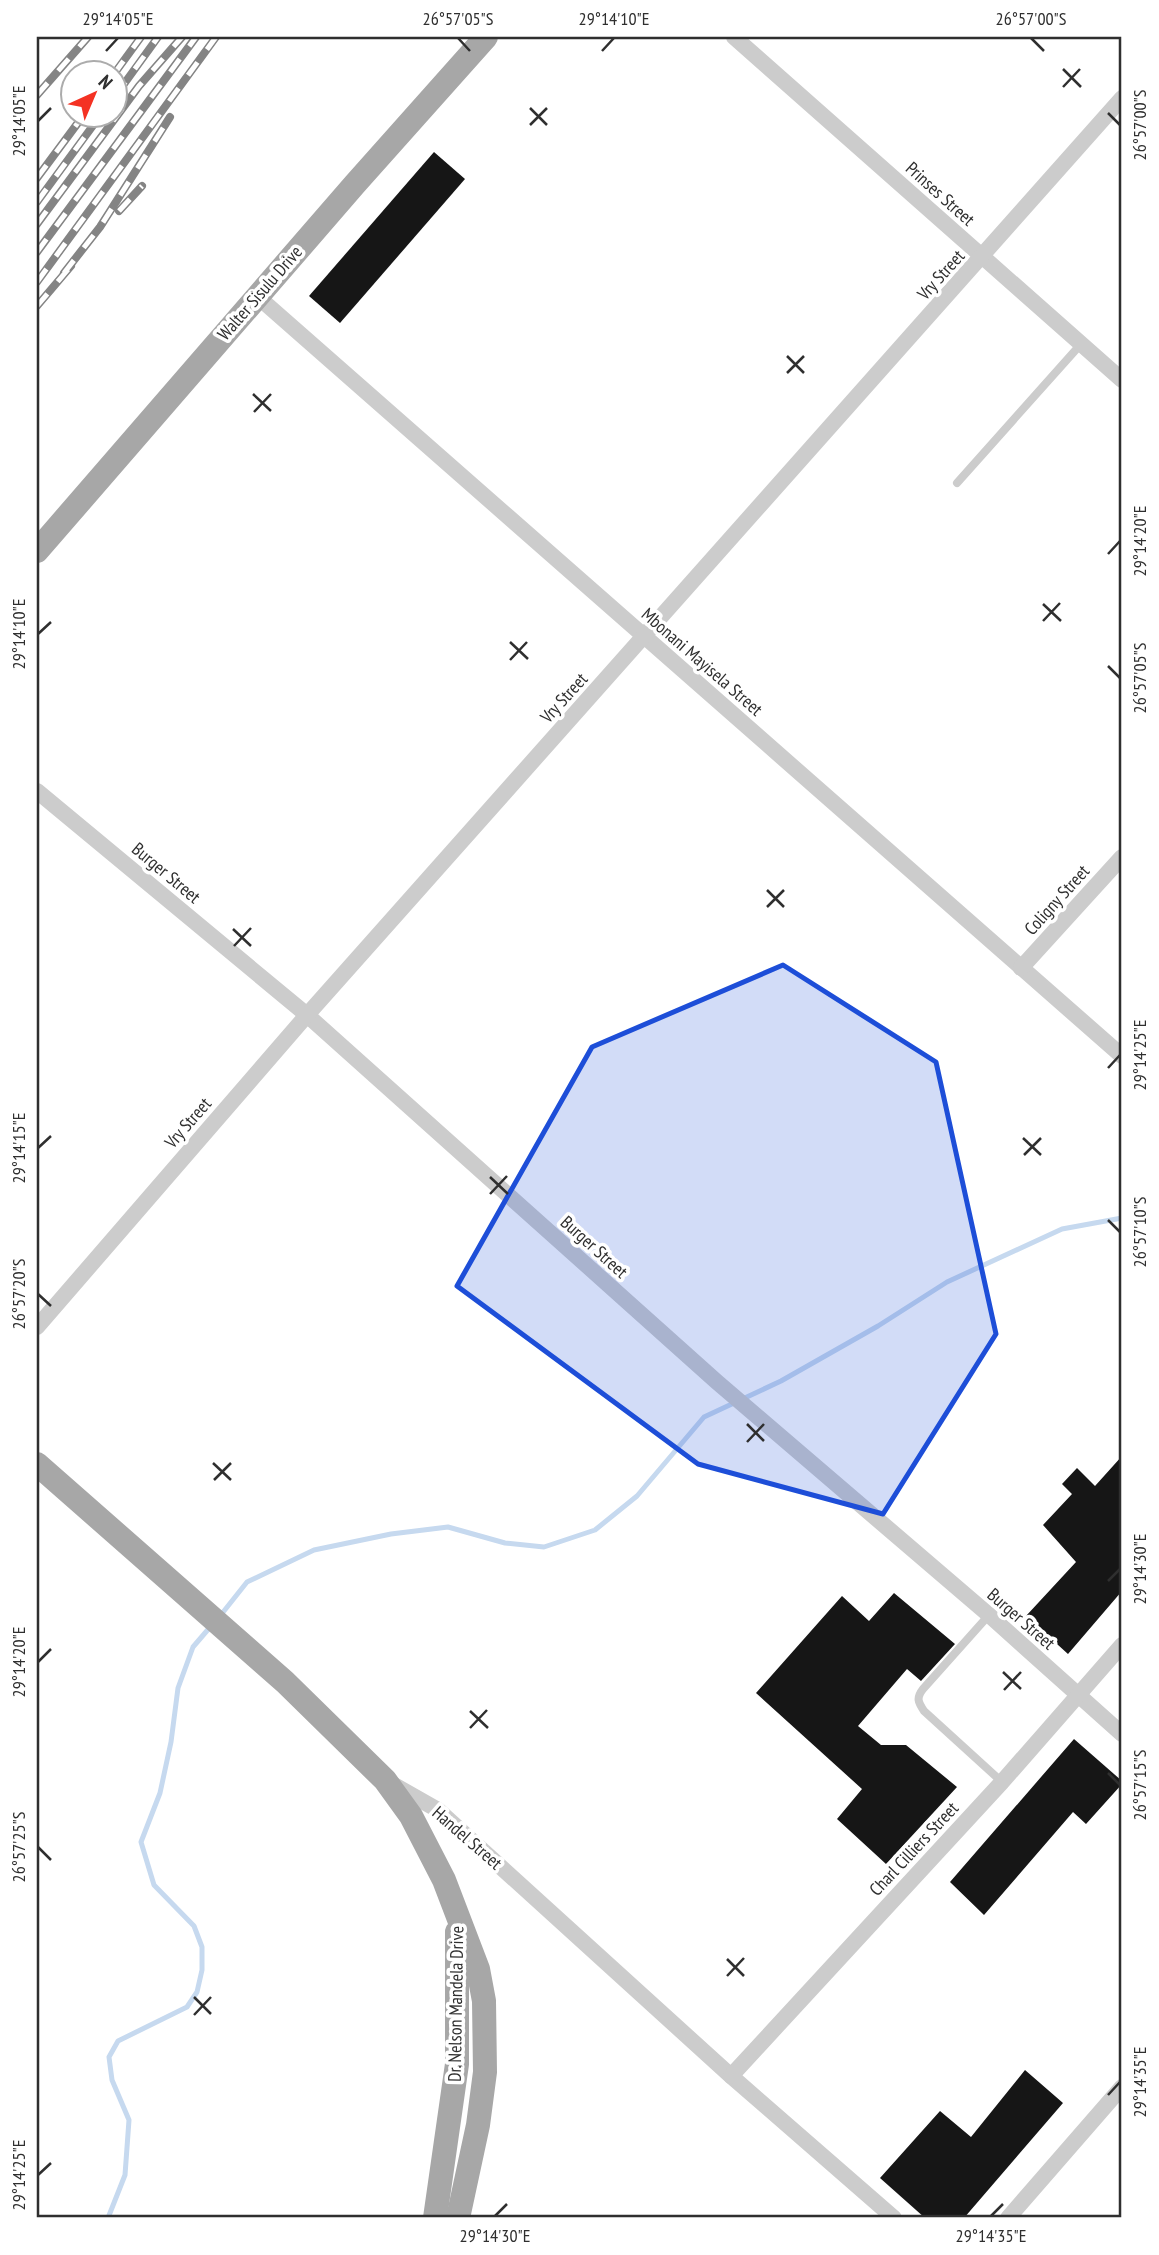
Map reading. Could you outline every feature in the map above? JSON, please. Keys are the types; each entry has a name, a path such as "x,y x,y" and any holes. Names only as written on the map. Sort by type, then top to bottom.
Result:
{"main road":[{"name":"Walter Sisulu Drive","path":"37,551 485,37"},
{"name":"Handel Street","path":"37,1464 285,1682 385,1780"},
{"name":"Dr. Nelson Mandela Drive","path":"385,1780 411,1816 431,1852 478,1969 484,2001 485,2072 478,2125 458,2218"},
{"name":"Dr. Nelson Mandela Drive","path":"435,2218 457,2064 457,1914"}],"street":[{"name":"Prinses Street","path":"734,37 1122,380"},
{"name":"Vry Street","path":"37,1327 307,1015 1122,97"},
{"name":"Mbonani Mayisela Street","path":"257,296 1122,1056"},
{"name":"Burger Street","path":"37,791 307,1015 717,1382 989,1615 1122,1734"},
{"name":"Coligny Street","path":"1021,968 1122,857"},
{"name":"Charl Cilliers Street","path":"731,2076 1002,1782 1122,1645"},
{"name":"Handel Street","path":"385,1780 438,1810 731,2076 894,2218"},
{"path":"1008,2218 1122,2087"}],"lane":[{"path":"957,483 1081,344"},
{"path":"989,1615 923,1689 918,1696 918,1703 1002,1782"}],"highlighted area":[{"path":"783,965 936,1062 996,1334 883,1514 698,1464 457,1286 592,1047"}],"building":[{"path":"434,152 465,179 340,323 309,296"},
{"path":"1122,1456 1122,1591 1068,1654 1026,1616 1076,1562 1043,1525 1072,1494 1062,1484 1077,1468 1095,1486"},
{"path":"894,1593 955,1644 921,1681 907,1669 858,1726 881,1745 906,1745 957,1787 886,1864 837,1819 862,1789 756,1693 842,1596 869,1621"},
{"path":"1074,1739 1122,1781 1122,1784 1086,1824 1073,1812 984,1915 950,1882"},
{"path":"1025,2070 1063,2103 964,2218 925,2218 880,2178 940,2111 971,2137"}],"waterway":[{"path":"220,1616 247,1582 314,1550 391,1534 448,1527 505,1543 544,1547 595,1530 637,1496 704,1417 781,1381 878,1326 947,1282 1062,1229 1122,1218"},
{"path":"108,2218 125,2175 129,2120 112,2080 109,2057 118,2041 187,2007 197,1992 202,1970 202,1947 194,1926 154,1885 141,1842 160,1793 171,1742 178,1688 193,1647 211,1626"}],"railway":[{"path":"37,95 88,37"},
{"path":"124,60 141,37"},
{"path":"130,76 158,37"},
{"path":"37,224 139,86 182,37"},
{"path":"37,252 196,37"},
{"path":"37,282 216,37"},
{"path":"64,273 100,227 170,117"},
{"path":"37,178 73,130"},
{"path":"37,202 90,130"},
{"path":"119,211 142,186"},
{"path":"37,306 71,266"}]}
